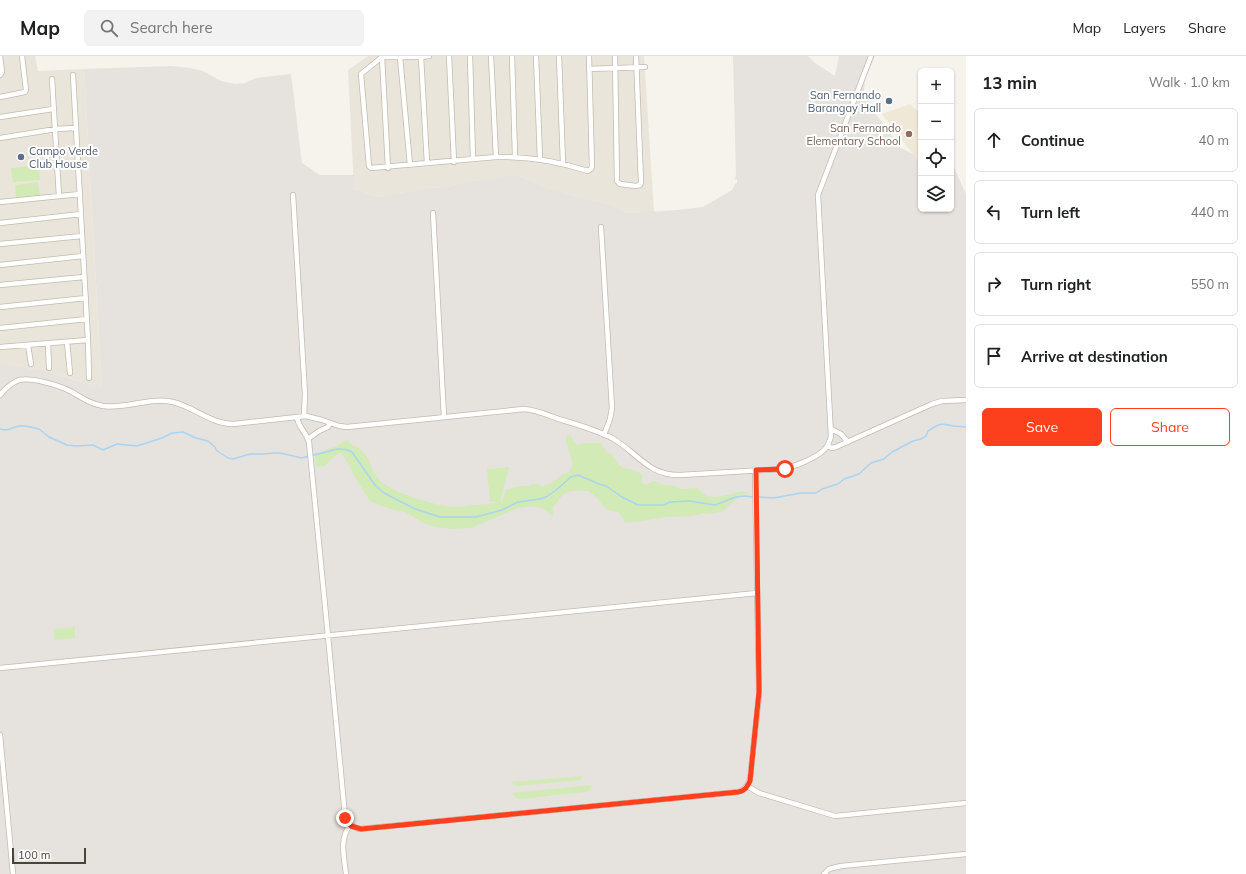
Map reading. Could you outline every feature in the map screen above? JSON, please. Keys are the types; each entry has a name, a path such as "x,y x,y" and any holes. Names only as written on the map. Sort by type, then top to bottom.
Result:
{"street":[{"path":"0,56 2,72 0,75"},
{"path":"0,97 25,92 22,56"},
{"path":"429,56 421,58 382,57 361,74 369,166 372,169 515,156 563,163 588,171 592,167 589,56"},
{"path":"449,56 454,162"},
{"path":"470,56 473,159"},
{"path":"491,56 496,157"},
{"path":"512,56 515,156"},
{"path":"536,56 540,159"},
{"path":"559,56 563,163"},
{"path":"615,56 617,180 620,184 636,186 640,185 641,182 636,56"},
{"path":"0,395 13,383 19,380 28,380 64,388 101,406 170,402 184,406 213,420 233,424 304,416 318,418 339,426 347,427 524,409 553,417 604,435 621,444 647,466 663,473 681,475 781,469 792,467 818,454 826,446 830,439 831,429 818,195 871,56"},
{"path":"382,57 388,168"},
{"path":"400,57 410,165"},
{"path":"421,58 427,164"},
{"path":"590,69 644,67"},
{"path":"73,75 86,298 89,378"},
{"path":"52,79 59,196"},
{"path":"0,117 53,109"},
{"path":"0,138 56,129 75,128"},
{"path":"0,202 80,194"},
{"path":"293,195 305,394 304,416"},
{"path":"433,213 444,417"},
{"path":"0,223 81,214"},
{"path":"602,227 612,408 610,419 604,435"},
{"path":"0,244 82,236"},
{"path":"0,265 83,256"},
{"path":"0,285 84,277"},
{"path":"0,307 86,298"},
{"path":"0,328 87,319"},
{"path":"0,348 88,340"},
{"path":"66,342 70,372"},
{"path":"48,344 49,368"},
{"path":"28,345 31,364"},
{"path":"826,446 834,448 932,404 942,401 966,400"},
{"path":"297,417 298,423 306,433 310,449 345,816 350,825 361,829 738,792 744,790 750,778 759,695 756,470"},
{"path":"308,439 319,431 328,427 330,423"},
{"path":"831,429 840,433 847,439 848,442"},
{"path":"0,668 757,593"},
{"path":"0,735 13,874"},
{"path":"747,786 759,793 835,816 966,804"},
{"path":"346,874 343,840 344,833 350,825"},
{"path":"824,874 829,870 840,866 966,854"}],"shaded area":[{"path":"0,56 35,56 38,71 84,69 102,389 45,371 0,363"},
{"path":"368,56 644,56 654,212 626,212 613,206 548,188 519,176 463,182 448,187 425,188 379,197 354,189 348,70"},
{"path":"733,56 808,56 815,63 835,76 839,56 875,56 865,80 864,91 869,99 870,106 901,148 913,154 918,160 918,212 954,212 954,168 966,194 966,874 0,874 0,363 45,371 102,388 84,69 171,66 203,71 221,81 235,84 245,83 256,78 291,74 302,163 320,175 354,175 354,189 379,197 425,188 448,187 463,182 519,176 548,188 633,213 703,207 732,190 737,183 737,179 735,179"},
{"name":"San Fernando Elementary School","path":"910,104 918,111 918,160 882,114"}],"green space":[{"path":"39,165 40,180 13,182 11,168"},
{"path":"38,182 40,197 16,199 15,185"},
{"path":"570,435 577,445 586,443 601,443 606,452 612,454 618,464 623,468 642,474 642,483 646,485 654,481 662,485 672,485 681,489 698,488 704,494 715,497 741,492 748,492 748,494 741,495 722,512 625,522 619,512 608,510 588,491 572,491 564,494 553,507 553,515 542,508 533,506 518,508 471,528 454,529 436,527 423,523 405,512 390,509 370,501 341,452 325,466 318,467 316,465 315,454 339,445 347,439 350,444 362,450 368,458 374,473 386,486 404,494 442,505 457,507 487,504 501,502 506,490 532,484 537,484 542,487 569,472 572,462 566,437"},
{"path":"509,467 500,502 490,502 487,469"},
{"path":"75,627 75,638 54,640 54,629"},
{"path":"582,776 579,780 518,786 513,785 512,782"},
{"path":"593,785 589,791 586,792 520,799 512,793"}],"waterway":[{"path":"758,497 774,498 801,493 816,493 822,489 838,484 844,479 859,474 871,463 884,459 892,452 926,436 928,431 936,426 942,424 966,427"},
{"path":"0,429 6,430 19,426 26,426 39,429 49,437 67,445 93,445 103,450 117,444 137,446 162,438 172,433 183,432 196,438 208,441 215,447 216,450 228,458 233,459 250,454 274,453 302,458 309,456"},
{"path":"312,455 337,449 352,452 375,485 384,493 415,509 440,517 476,517 502,510 518,502 540,499 555,491 571,477 578,475 606,486 622,497 638,505 664,505 670,502 689,501 715,505 736,497 754,497"}],"place":[{"name":"San Fernando Barangay Hall","path":"889,101"},
{"name":"San Fernando Elementary School","path":"909,134"},
{"name":"Campo Verde Club House","path":"21,157"}],"route":[{"path":"345,818 351,826 361,829 738,792 744,790 750,781 759,695 756,470 785,469"}]}
